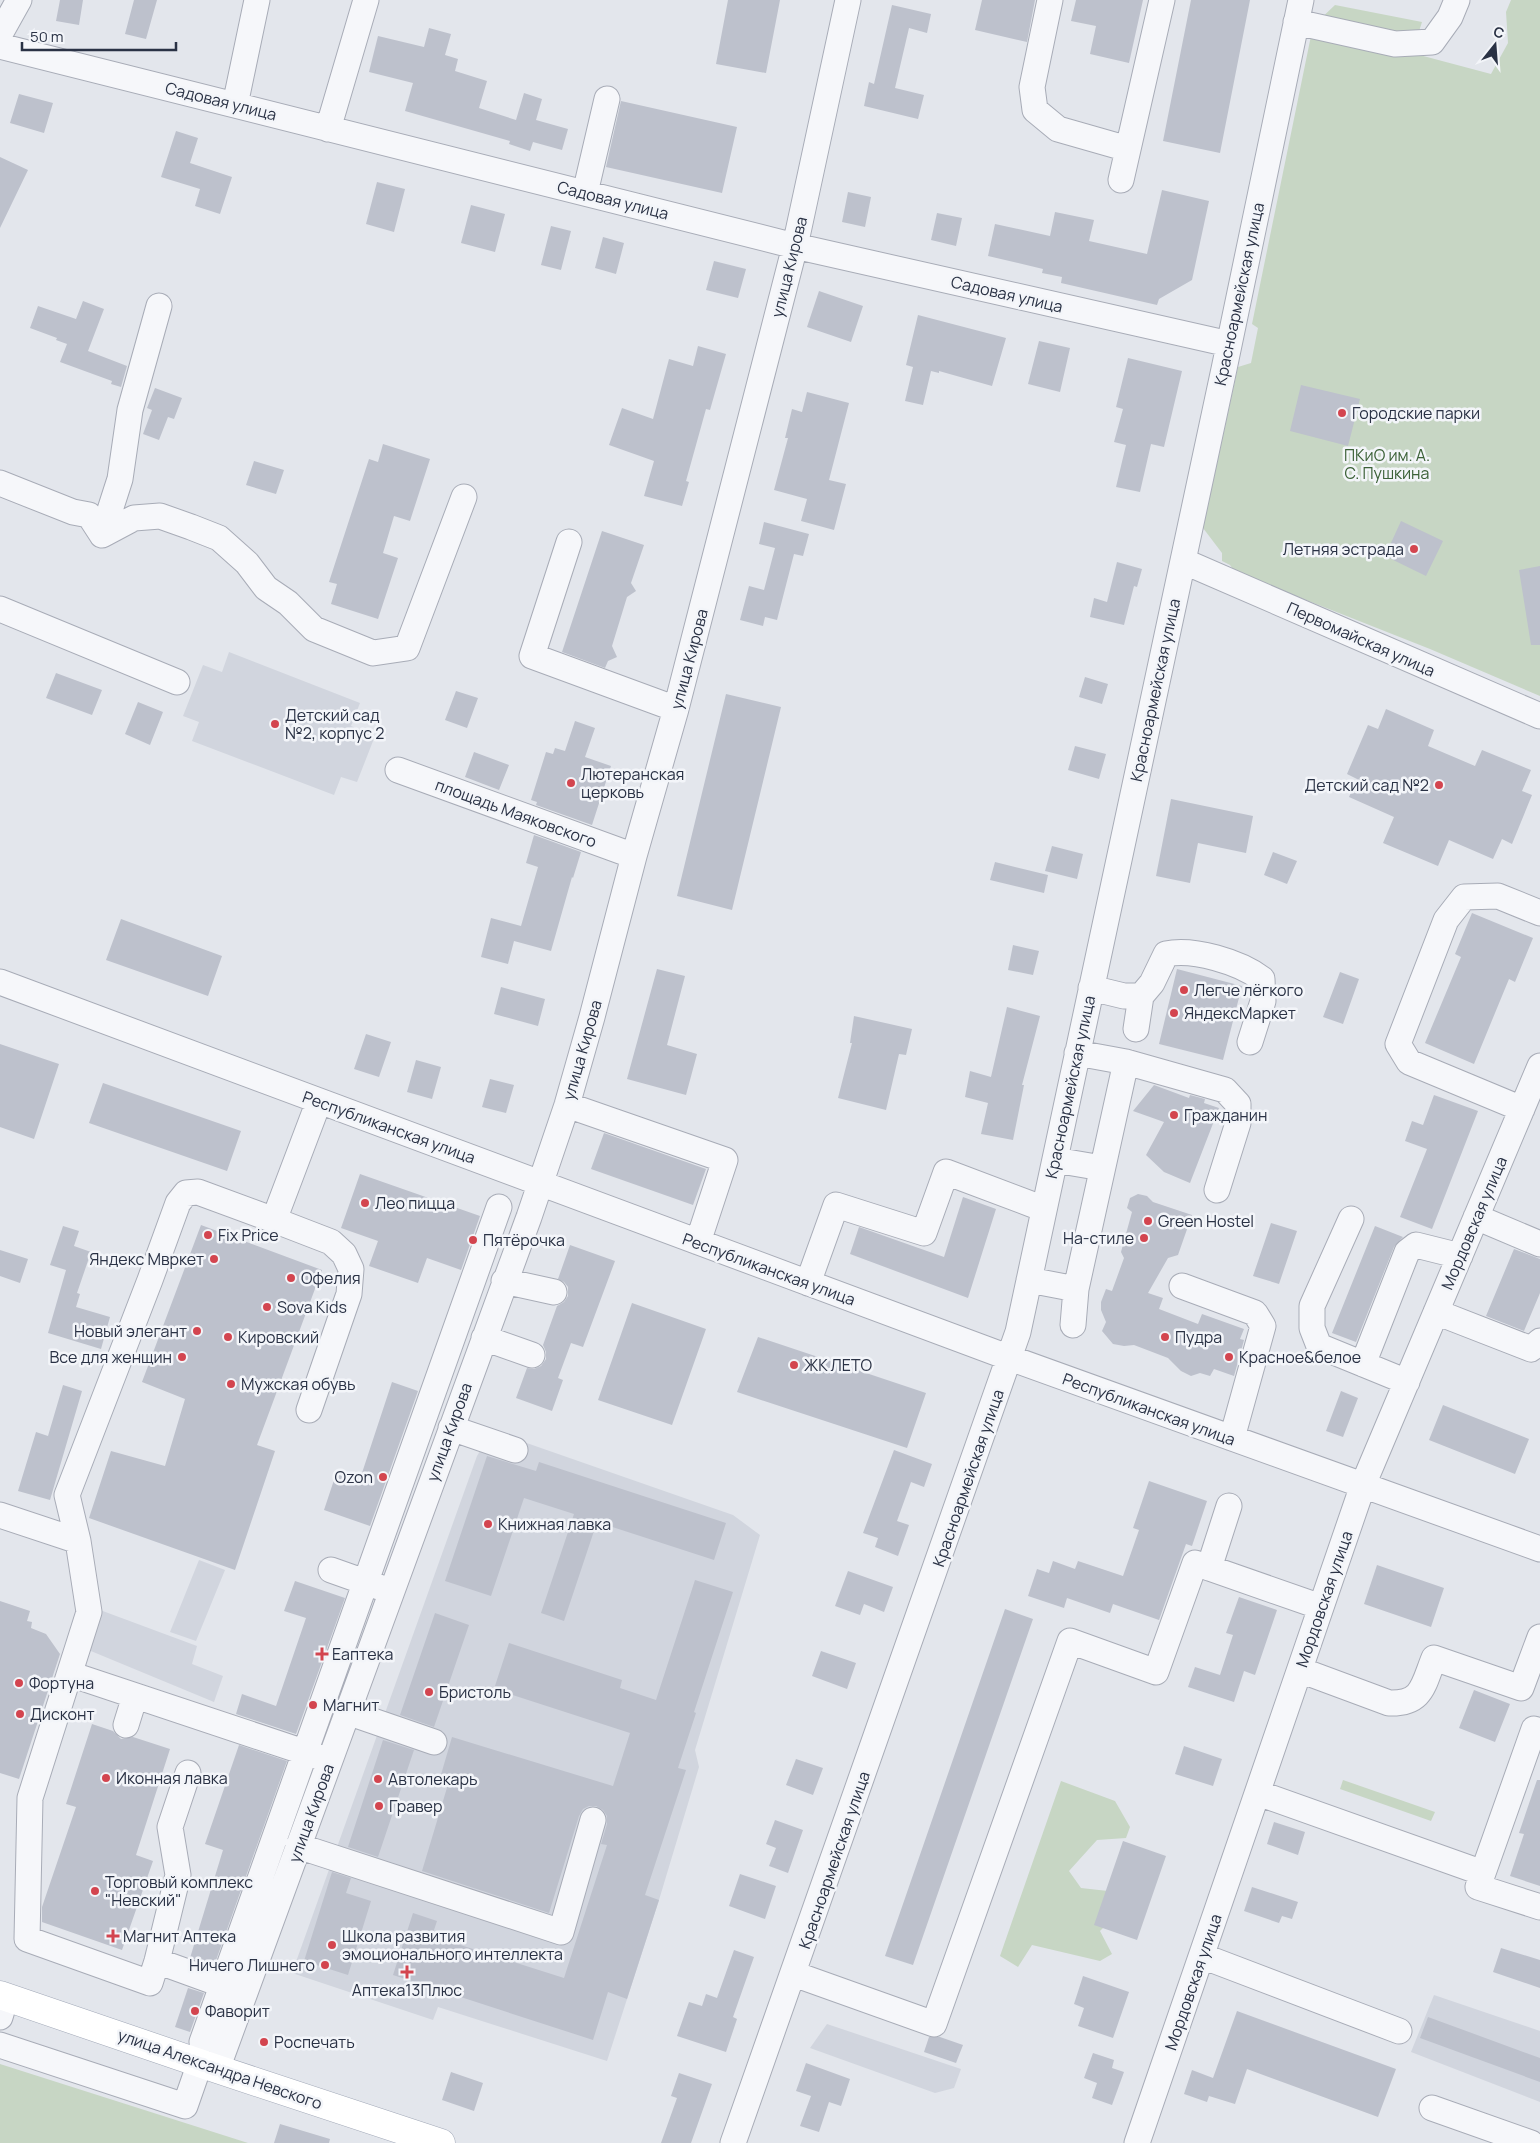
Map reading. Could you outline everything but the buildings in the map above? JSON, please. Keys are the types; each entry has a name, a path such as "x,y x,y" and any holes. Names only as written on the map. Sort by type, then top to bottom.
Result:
{"main road":[{"name":"улица Александра Невского","path":"2,2003 206,2058 441,2143"}],"street":[{"path":"0,34 19,0"},
{"path":"235,105 257,0"},
{"path":"328,128 366,0"},
{"name":"улица Кирова","path":"206,2058 246,1993 567,1104 676,709 795,246 848,0"},
{"path":"1050,0 1032,87 1035,110 1058,129 1128,149"},
{"path":"1121,180 1162,0"},
{"path":"1298,11 1395,44 1432,42 1450,17 1457,0"},
{"name":"Красноармейская улица","path":"733,2143 794,1974 1018,1332 1229,344 1298,11"},
{"name":"Садовая улица","path":"0,46 795,246 1229,344"},
{"path":"585,193 607,99"},
{"path":"102,534 120,479 130,410 159,306"},
{"path":"0,483 73,512 89,515 102,534"},
{"path":"102,534 134,518 160,516 219,538 248,563 266,588 288,603 314,629 373,652 407,648 464,497"},
{"path":"569,542 532,656 676,709"},
{"name":"Первомайская улица","path":"1183,561 1540,716"},
{"path":"0,609 177,682"},
{"name":"площадь Маяковского","path":"398,770 634,856"},
{"path":"1522,1109 1409,1062 1398,1044 1446,920 1464,897 1498,896 1540,913"},
{"path":"1136,1029 1141,996 1152,983 1166,954 1179,951 1214,958 1249,969 1262,979 1263,1001 1250,1042"},
{"name":"Республиканская улица","path":"0,982 1010,1358 1540,1549"},
{"path":"1091,988 1124,996 1141,996"},
{"path":"1077,1053 1126,1062 1225,1090 1238,1104 1238,1123 1217,1190"},
{"path":"1073,1325 1076,1289 1126,1062"},
{"name":"Мордовская улица","path":"1137,2143 1363,1486 1540,1066"},
{"path":"274,1220 318,1101"},
{"path":"567,1104 725,1160 698,1242"},
{"path":"1055,1160 1102,1168"},
{"path":"808,1283 836,1205 924,1233 946,1172 1044,1209"},
{"path":"188,1773 170,1827 178,1874 150,1983 27,1939 30,1798 89,1612 78,1541 66,1495 178,1203 186,1193 198,1192 274,1220 306,1225 331,1242 344,1254 351,1269 349,1294 309,1410"},
{"path":"0,2045 185,2106 206,2058 222,1984 499,1207"},
{"path":"1476,1217 1540,1244"},
{"path":"1351,1220 1312,1306 1312,1328 1319,1346 1407,1382"},
{"path":"1363,1364 1407,1252 1416,1245 1460,1256"},
{"path":"1029,1280 1076,1289"},
{"path":"504,1281 554,1292"},
{"path":"1182,1286 1255,1313 1263,1326 1232,1438"},
{"path":"1436,1312 1531,1350 1540,1341"},
{"path":"484,1338 532,1355"},
{"path":"451,1428 515,1450"},
{"path":"1209,1568 1229,1506"},
{"path":"0,1515 78,1541"},
{"path":"794,1974 934,2024 1070,1640 1156,1672 1195,1563 1321,1607"},
{"path":"331,1570 391,1592"},
{"path":"1300,1670 1389,1703 1404,1704 1416,1697 1421,1692 1434,1658 1521,1688 1540,1637"},
{"path":"70,1674 329,1761"},
{"path":"126,1725 135,1696"},
{"path":"347,1712 434,1742"},
{"path":"1540,1731 1534,1729 1478,1887 1540,1907"},
{"path":"1258,1793 1483,1873"},
{"path":"298,1846 561,1932 593,1820"},
{"path":"1202,1956 1398,2031"},
{"path":"157,1961 246,1993"},
{"path":"1432,2108 1531,2143"}],"shaded area":[{"name":"Детский сад №2, корпус 2","path":"229,652 360,703 351,726 375,736 357,782 341,777 334,795 192,741 199,722 183,716 203,665 222,672"},
{"path":"492,1431 733,1515 760,1535 695,1750 699,1767 659,1900 607,2061 438,2007 433,2020 292,1973 477,1456"},
{"path":"199,1560 225,1570 196,1641 170,1632"},
{"path":"100,1610 197,1646 192,1664 223,1676 214,1702 86,1649"},
{"path":"1434,1995 1540,2031 1540,2102 1411,2052"},
{"path":"827,2024 961,2069 954,2088 935,2093 810,2048"}],"green space":[{"name":"ПКиО им. А. С. Пушкина","path":"1511,0 1540,0 1540,696 1430,649 1235,572 1230,565 1222,561 1222,553 1203,528 1238,367 1251,363 1258,328 1252,324 1313,26 1335,5 1422,22 1412,53 1491,74 1508,43 1506,12"},
{"path":"1343,1780 1435,1812 1431,1821 1340,1789"},
{"path":"1061,1781 1115,1801 1130,1827 1126,1838 1097,1840 1069,1871 1081,1888 1108,1891 1116,1915 1100,1931 1112,1954 1100,1961 1032,1945 1018,1967 1000,1956"},
{"path":"0,2064 248,2143 0,2143"}],"place":[{"name":"Городские парки","path":"1342,413"},
{"name":"Летняя эстрада","path":"1414,549"},
{"name":"Детский сад №2, корпус 2","path":"275,724"},
{"name":"Лютеранская церковь","path":"571,783"},
{"name":"Детский сад №2","path":"1439,785"},
{"name":"Легче лёгкого","path":"1184,990"},
{"name":"ЯндексМаркет","path":"1174,1013"},
{"name":"Гражданин","path":"1174,1115"},
{"name":"Лео пицца","path":"365,1203"},
{"name":"Green Hostel","path":"1148,1221"},
{"name":"Fix Price","path":"208,1235"},
{"name":"На-стиле","path":"1144,1238"},
{"name":"Пятёрочка","path":"473,1240"},
{"name":"Яндекс Мвркет","path":"214,1259"},
{"name":"Офелия","path":"291,1278"},
{"name":"Sova Kids","path":"267,1307"},
{"name":"Новый элегант","path":"197,1331"},
{"name":"Кировский","path":"228,1337"},
{"name":"Пудра","path":"1165,1337"},
{"name":"Все для женщин","path":"182,1357"},
{"name":"Красное&белое","path":"1229,1357"},
{"name":"ЖК ЛЕТО","path":"794,1365"},
{"name":"Мужская обувь","path":"231,1384"},
{"name":"Ozon","path":"383,1477"},
{"name":"Книжная лавка","path":"488,1524"},
{"name":"Еаптека","path":"322,1654"},
{"name":"Фортуна","path":"19,1683"},
{"name":"Бристоль","path":"429,1692"},
{"name":"Магнит","path":"313,1705"},
{"name":"Дисконт","path":"20,1714"},
{"name":"Иконная лавка","path":"106,1778"},
{"name":"Автолекарь","path":"378,1779"},
{"name":"Гравер","path":"379,1806"},
{"name":"Торговый комплекс \"Невский\"","path":"95,1891"},
{"name":"Магнит Аптека","path":"113,1936"},
{"name":"Школа развития эмоционального интеллекта","path":"332,1945"},
{"name":"Ничего Лишнего","path":"325,1965"},
{"name":"Аптека13Плюс","path":"407,1972"},
{"name":"Фаворит","path":"195,2011"},
{"name":"Роспечать","path":"264,2042"}]}
